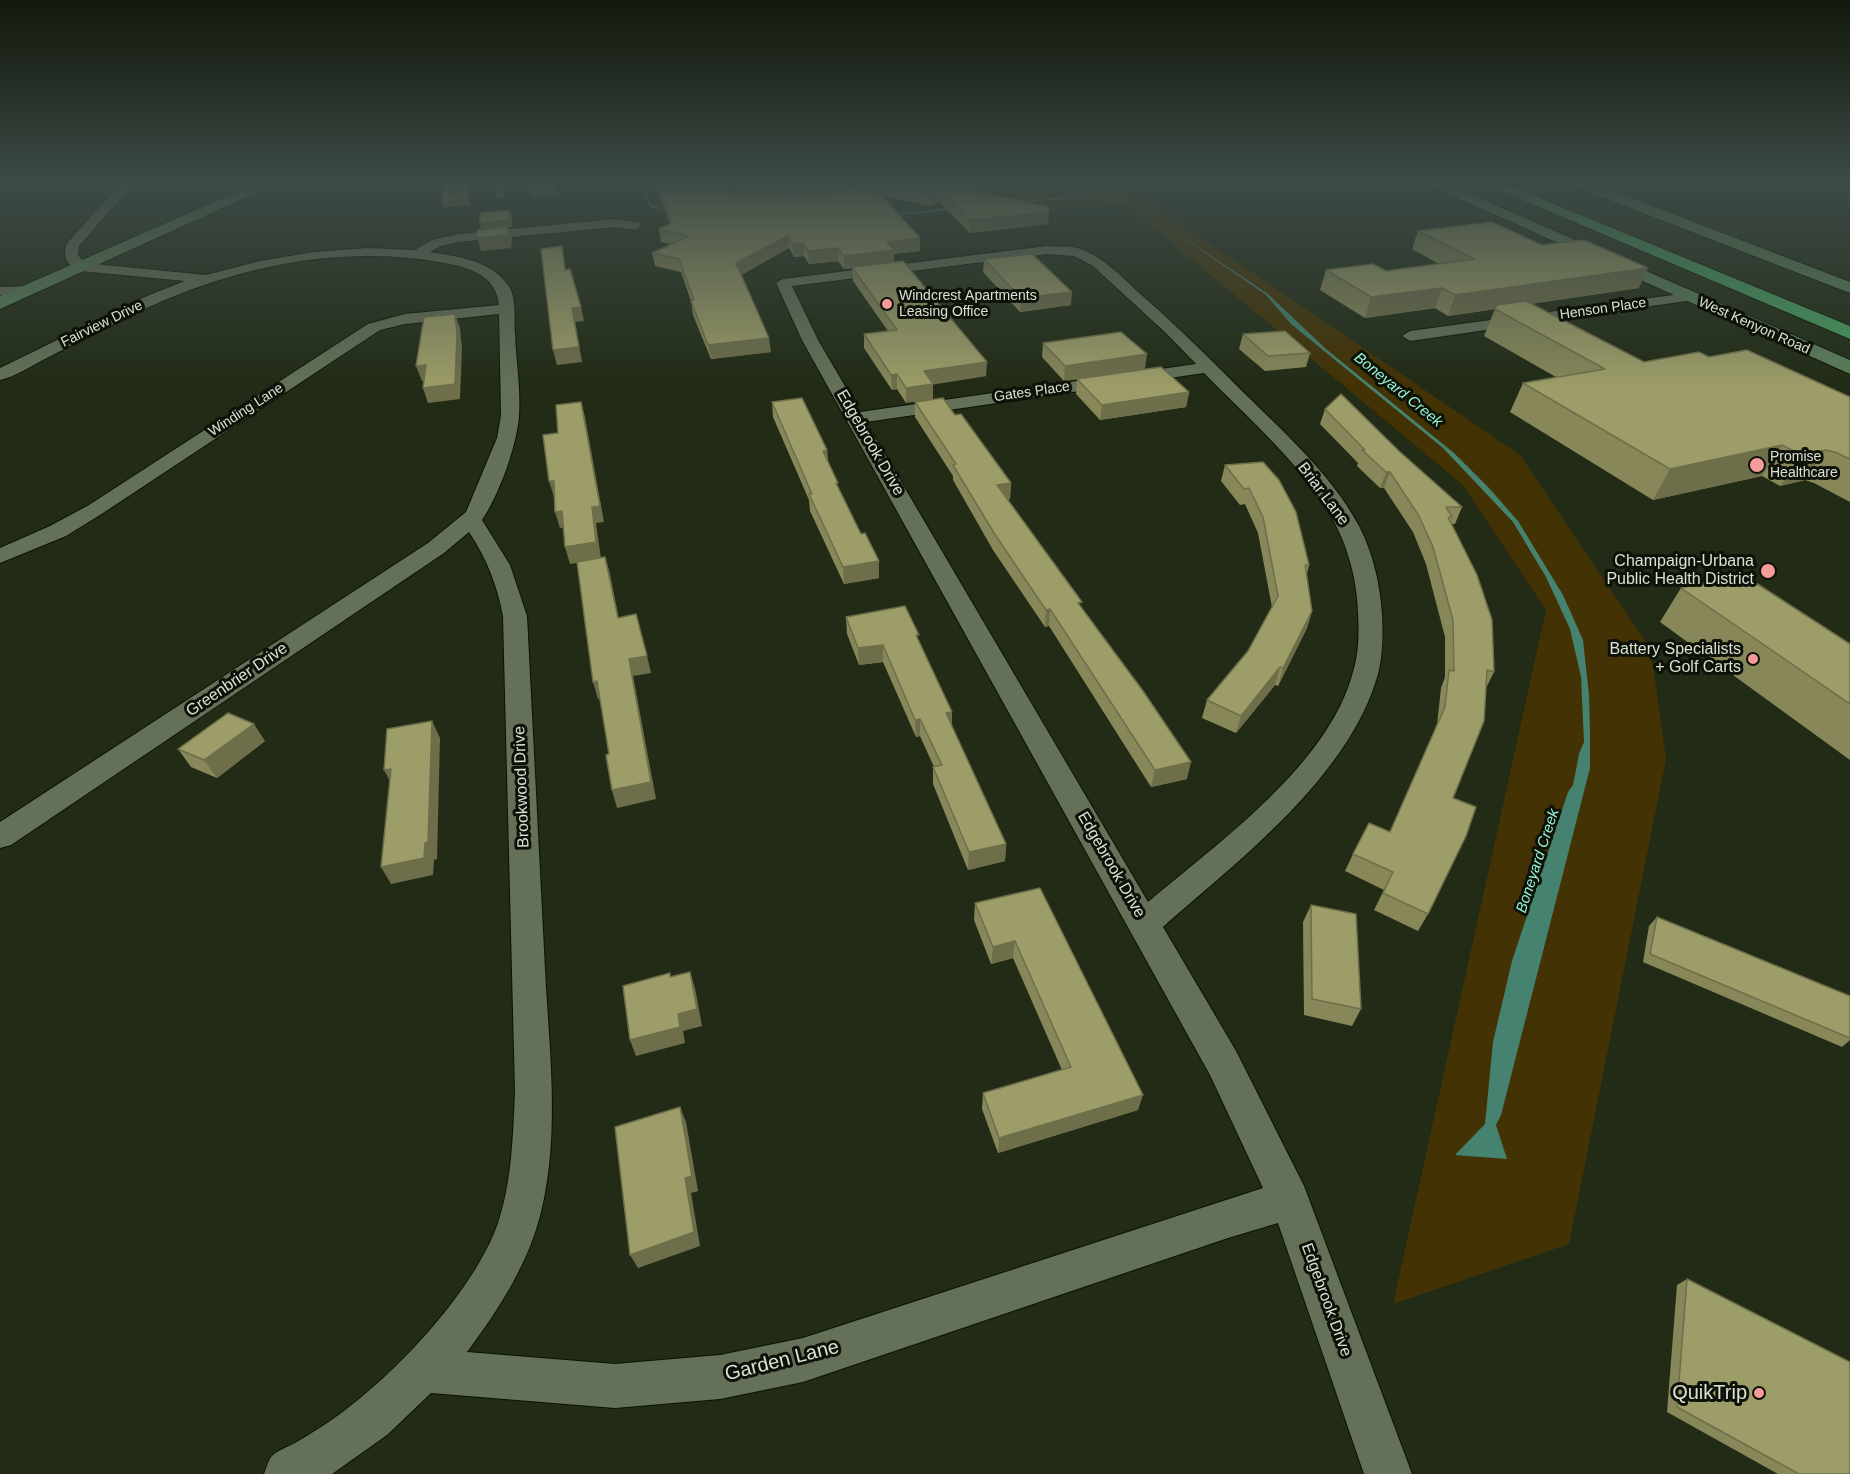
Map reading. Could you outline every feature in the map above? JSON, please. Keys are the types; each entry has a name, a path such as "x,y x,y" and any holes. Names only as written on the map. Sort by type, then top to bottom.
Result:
{"highway":[{"path":"1641,250 1850,349"},
{"path":"1650,250 1850,333"},
{"path":"1688,250 1850,317"}],"street":[{"path":"71,250 71,258 81,267 206,279 260,265 314,256 367,252 417,254 463,262 490,273 504,288 507,309 510,415 506,438 493,475 471,520"},
{"path":"0,303 120,250"},
{"path":"417,254 425,250"},
{"name":"Briar Lane","path":"784,282 1002,255 1064,250 1088,256 1140,299 1310,472 1332,500 1348,526 1360,556 1369,590 1371,642 1366,672 1356,701 1333,739 1305,778 1269,816 1145,924"},
{"name":"West Kenyon Road","path":"1582,250 1850,368"},
{"path":"1751,250 1850,288"},
{"name":"Fairview Drive","path":"0,375 152,299 206,279"},
{"name":"Edgebrook Drive","path":"784,282 782,284 799,319 1223,1063 1290,1200 1388,1474"},
{"path":"0,291 29,290"},
{"name":"Henson Place","path":"1410,336 1688,297"},
{"name":"Winding Lane","path":"0,556 58,531 96,509 374,327 405,319 507,309"},
{"name":"Gates Place","path":"856,418 1209,368"},
{"name":"Greenbrier Drive","path":"0,837 436,548 471,520"},
{"name":"Brookwood Drive","path":"421,1370 471,1312 502,1261 518,1223 531,1162 533,1092 515,616 508,583 496,554 471,520"},
{"name":"Garden Lane","path":"421,1370 615,1386 720,1377 803,1360 1228,1218 1290,1200"},
{"path":"288,1474 347,1437 421,1370"}],"shaded area":[{"path":"1180,250 1219,250 1521,456 1651,650 1666,759 1569,1244 1393,1304 1546,610 1463,485"}],"water":[{"path":"1200,250 1268,294 1326,349 1454,453 1489,488 1518,521 1563,595 1583,640 1589,695 1590,768 1501,1115 1496,1125 1507,1159 1455,1155 1485,1124 1493,1042 1512,961 1568,792 1573,785 1579,754 1584,742 1581,677 1570,629 1546,577 1513,522 1443,448 1291,324 1266,295"}],"building":[{"path":"541,250 562,250 565,270 570,269 581,307 572,308 579,347 553,350"},
{"path":"659,250 761,250 736,263 769,338 708,345 691,301 694,300 679,259 652,253"},
{"path":"839,250 894,250 844,256"},
{"path":"1456,250 1606,250 1648,268 1455,295 1442,288 1371,297 1326,270 1373,264 1386,271 1474,259"},
{"path":"1032,254 1072,292 1021,298 984,259"},
{"path":"903,261 987,362 924,371 933,384 906,388 897,374 891,375 864,334 897,330 852,267"},
{"path":"1526,301 1644,362 1699,352 1709,357 1747,350 1850,397 1850,459 1826,450 1801,455 1782,445 1670,469 1523,383 1605,369 1495,309 1497,305"},
{"path":"455,314 457,334 455,384 423,388 426,365 416,366 424,317"},
{"path":"1285,331 1310,353 1268,356 1243,334"},
{"path":"1121,332 1147,354 1065,366 1043,343"},
{"path":"1161,367 1189,392 1102,405 1077,379"},
{"path":"1341,394 1400,452 1462,507 1446,507 1452,517 1448,517 1477,575 1492,620 1494,672 1487,670 1484,721 1453,798 1476,807 1466,836 1428,914 1383,893 1393,872 1353,854 1369,823 1390,832 1445,707 1449,670 1454,671 1453,620 1433,547 1419,516 1390,472 1386,472 1362,450 1365,450 1325,409"},
{"path":"802,398 827,450 823,451 838,483 836,483 861,534 865,533 879,561 843,567 809,494 812,494 772,402"},
{"path":"943,398 955,415 961,414 1011,483 997,485 1082,602 1078,603 1143,691 1191,762 1155,770 1050,609 1046,610 994,533 953,465 956,464 915,402"},
{"path":"581,402 600,506 592,507 596,542 565,547 562,511 555,512 554,481 549,481 543,435 558,433 556,405"},
{"path":"1263,462 1279,480 1296,512 1309,565 1305,565 1312,611 1283,668 1280,667 1241,716 1207,700 1248,651 1278,596 1263,517 1249,488 1244,489 1225,465"},
{"path":"605,557 618,618 636,614 647,656 629,659 651,782 612,790 606,755 609,754 597,681 593,682 577,562"},
{"path":"1742,574 1850,644 1850,704 1681,588"},
{"path":"905,606 952,712 946,713 1006,844 969,852 933,767 942,765 920,719 915,720 883,645 858,648 846,617"},
{"path":"228,713 254,724 204,760 178,749"},
{"path":"432,721 428,842 425,843 424,858 381,867 391,769 384,770 387,729"},
{"path":"1040,888 1143,1095 999,1138 983,1093 1071,1067 1015,941 993,947 975,903"},
{"path":"1311,905 1356,914 1361,1009 1312,999"},
{"path":"1657,917 1850,996 1850,1038 1650,954"},
{"path":"690,972 697,1009 678,1014 680,1027 630,1040 623,986 670,973 670,977"},
{"path":"680,1107 692,1176 685,1178 694,1232 630,1255 615,1127"},
{"name":"QuikTrip","path":"1687,1279 1850,1362 1850,1474 1799,1474 1677,1407"}],"place":[{"name":"Windcrest Apartments Leasing Office","path":"887,304"},
{"name":"Promise Healthcare","path":"1757,465"},
{"name":"Champaign-Urbana Public Health District","path":"1768,571"},
{"name":"Battery Specialists + Golf Carts","path":"1753,659"},
{"name":"QuikTrip","path":"1759,1393"}],"water label":[{"name":"Boneyard Creek","path":"1398,390"},
{"name":"Boneyard Creek","path":"1538,861"}]}
